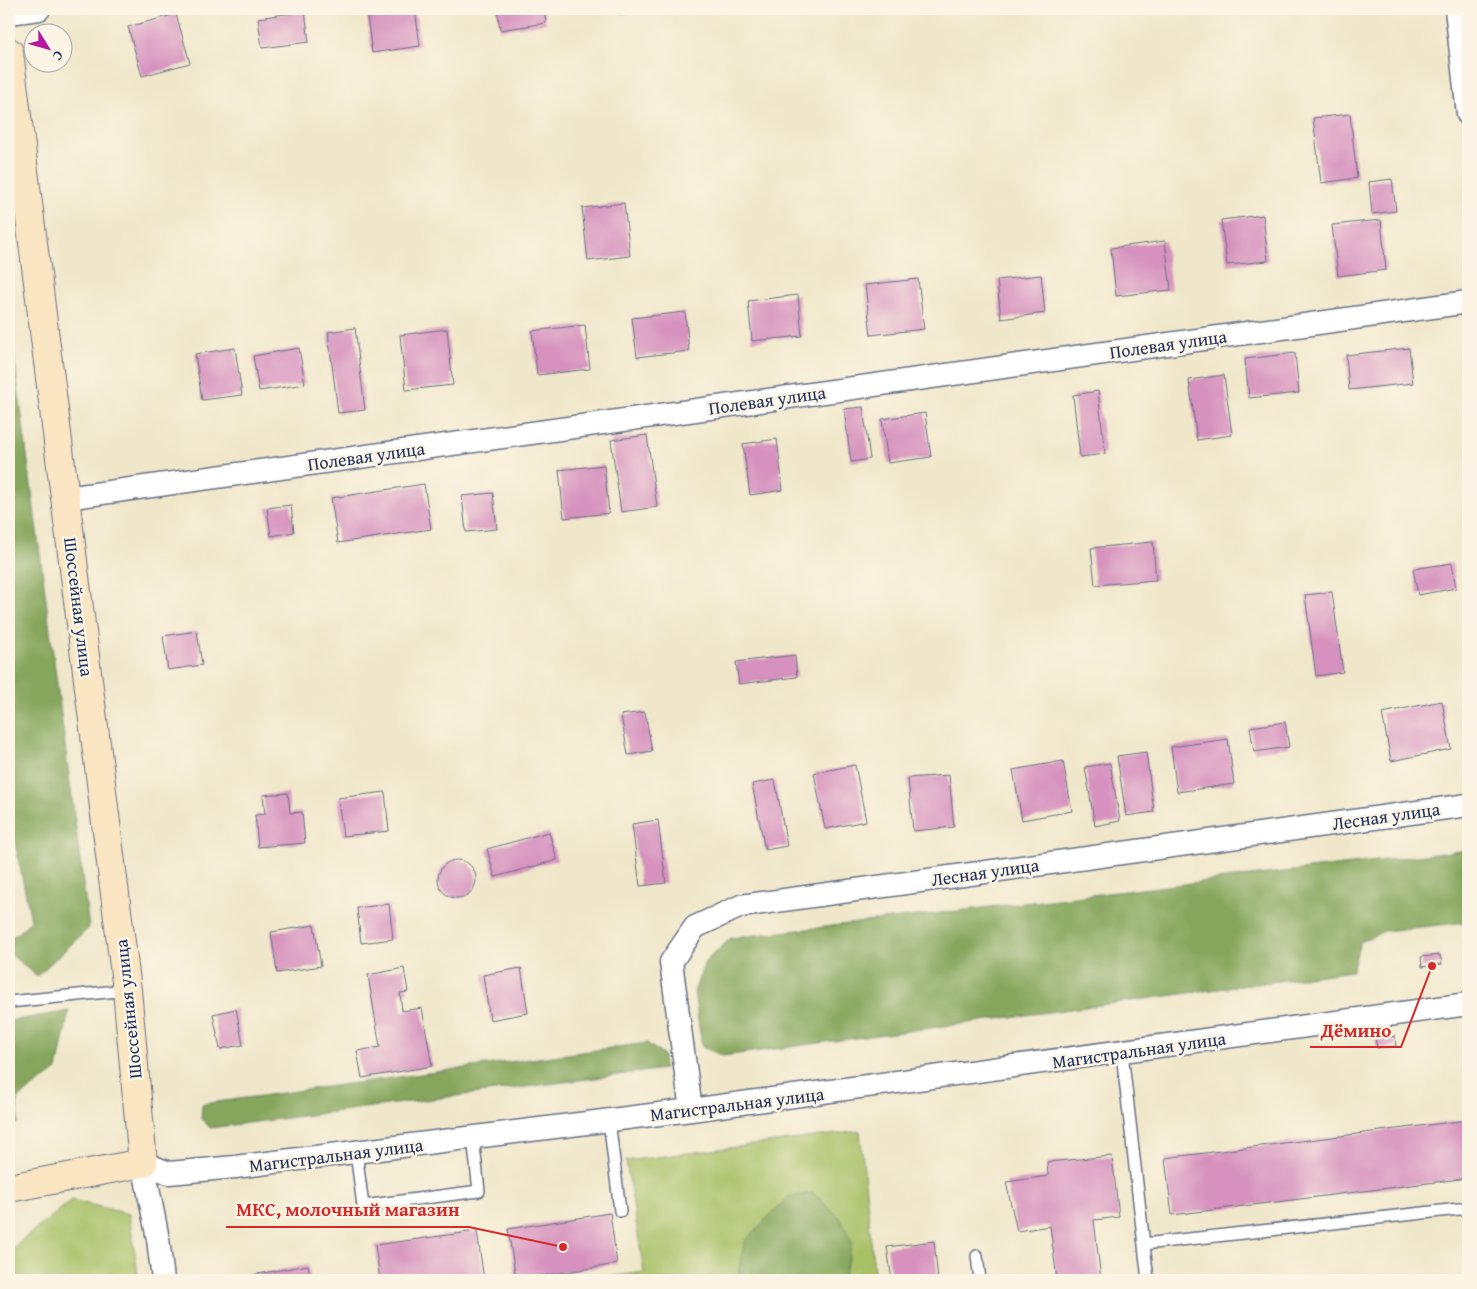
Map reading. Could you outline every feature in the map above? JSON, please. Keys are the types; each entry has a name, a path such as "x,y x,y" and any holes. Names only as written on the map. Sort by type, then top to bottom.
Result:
{"street":[{"path":"9,13 39,9"},
{"path":"1456,9 1468,114"},
{"name":"Шоссейная улица","path":"9,52 10,82 66,498 128,990 143,1162"},
{"name":"Полевая улица","path":"66,498 1468,302"},
{"name":"Лесная улица","path":"691,1110 671,962 695,927 742,906 1468,805"},
{"name":"Магистральная улица","path":"143,1162 169,1173 234,1168 1122,1053 1468,1004"},
{"path":"9,1188 143,1162 164,1280"}],"lane":[{"path":"11,1000 128,990"},
{"path":"1122,1053 1148,1280"},
{"path":"609,1120 620,1211"},
{"path":"356,1152 363,1206 479,1191 473,1138"},
{"path":"1144,1244 1468,1208"},
{"path":"977,1256 980,1280"}],"green space":[{"path":"9,317 89,928 37,976 9,953 11,937 19,933 31,920 9,814"},
{"path":"1468,850 1468,922 1384,931 1360,942 1352,971 723,1056 702,1047 694,992 705,962 731,938"},
{"path":"69,1011 57,1070 17,1099 18,1123 9,1125 9,1021"},
{"path":"647,1043 663,1055 664,1069 210,1128 201,1119 202,1104"},
{"path":"860,1131 875,1280 586,1280 644,1272 626,1161"},
{"path":"813,1193 840,1218 852,1242 843,1280 739,1280 739,1268 745,1241 788,1197"},
{"path":"72,1200 129,1214 139,1280 9,1280 9,1267 15,1246"}],"building":[{"path":"366,9 415,9 420,46 372,53"},
{"path":"497,9 544,9 546,23 500,30"},
{"path":"621,9 653,9 653,10 622,14"},
{"path":"305,11 309,42 262,48 258,18"},
{"path":"176,14 190,63 142,76 128,27"},
{"path":"1350,114 1357,178 1321,183 1313,118"},
{"path":"1392,179 1396,211 1372,214 1369,182"},
{"path":"624,203 630,256 588,261 582,208"},
{"path":"1263,215 1268,261 1227,265 1221,220"},
{"path":"1381,220 1386,270 1338,276 1332,225"},
{"path":"1165,241 1171,290 1116,296 1111,248"},
{"path":"1041,275 1045,313 1001,319 997,280"},
{"path":"918,279 924,329 871,335 865,285"},
{"path":"798,295 802,336 752,341 748,301"},
{"path":"685,312 689,351 637,357 632,318"},
{"path":"585,325 590,369 537,375 532,331"},
{"path":"355,328 365,410 338,413 328,332"},
{"path":"447,329 453,385 406,390 400,335"},
{"path":"235,348 242,395 202,400 195,354"},
{"path":"299,348 305,384 259,391 253,356"},
{"path":"1409,348 1413,383 1349,390 1346,355"},
{"path":"1295,353 1299,393 1249,398 1245,359"},
{"path":"1224,375 1232,435 1197,440 1189,380"},
{"path":"1098,391 1105,454 1080,457 1073,395"},
{"path":"863,407 870,459 851,462 844,409"},
{"path":"925,413 931,457 888,463 882,419"},
{"path":"647,435 657,507 621,512 611,440"},
{"path":"777,439 783,490 750,495 743,444"},
{"path":"604,465 609,513 564,518 559,470"},
{"path":"424,484 431,529 338,543 331,498"},
{"path":"493,493 497,529 466,532 462,496"},
{"path":"291,505 294,532 271,536 267,508"},
{"path":"1153,542 1156,580 1095,585 1091,548"},
{"path":"1452,563 1456,588 1418,595 1413,569"},
{"path":"1332,592 1343,672 1316,676 1305,595"},
{"path":"197,631 202,665 168,670 163,636"},
{"path":"795,655 797,677 739,684 736,662"},
{"path":"1442,701 1451,749 1391,761 1382,713"},
{"path":"645,712 652,751 628,755 621,715"},
{"path":"1285,722 1289,747 1254,752 1250,727"},
{"path":"1228,739 1234,784 1177,792 1171,747"},
{"path":"1146,752 1154,812 1126,816 1117,756"},
{"path":"1063,761 1072,811 1022,820 1013,770"},
{"path":"1110,763 1120,821 1095,826 1085,767"},
{"path":"855,765 866,821 825,829 814,773"},
{"path":"949,775 954,827 913,831 908,778"},
{"path":"775,780 787,846 765,850 752,784"},
{"path":"385,792 389,831 343,836 338,798"},
{"path":"288,793 290,813 302,812 305,843 258,847 255,815 265,814 263,795"},
{"path":"658,820 666,883 640,886 632,824"},
{"path":"549,832 557,860 495,877 487,849"},
{"path":"457,860 464,861 470,866 475,872 475,886 470,892 464,897 457,898 450,897 444,892 439,886 438,879 439,872 444,866 450,861"},
{"path":"389,904 393,939 361,943 357,908"},
{"path":"314,925 321,966 277,973 271,932"},
{"path":"1440,955 1442,964 1422,967 1421,957"},
{"path":"404,968 408,992 400,993 402,1011 422,1008 432,1066 362,1078 357,1051 380,1047 368,975"},
{"path":"521,968 528,1013 490,1020 483,975"},
{"path":"236,1009 243,1045 220,1049 213,1014"},
{"path":"1395,1036 1396,1046 1377,1048 1375,1039"},
{"path":"1468,1120 1468,1178 1172,1215 1165,1158"},
{"path":"1112,1156 1119,1217 1094,1220 1101,1280 1057,1280 1050,1226 1017,1231 1006,1182 1048,1176 1047,1162"},
{"path":"610,1213 617,1264 516,1280 508,1229"},
{"path":"477,1231 484,1280 380,1280 375,1245"},
{"path":"934,1241 938,1280 892,1280 887,1247"},
{"path":"308,1265 311,1280 253,1280 252,1275"}],"place":[{"name":"Дёмино","path":"1432,966"},
{"name":"МКС, молочный магазин","path":"563,1247"}]}
